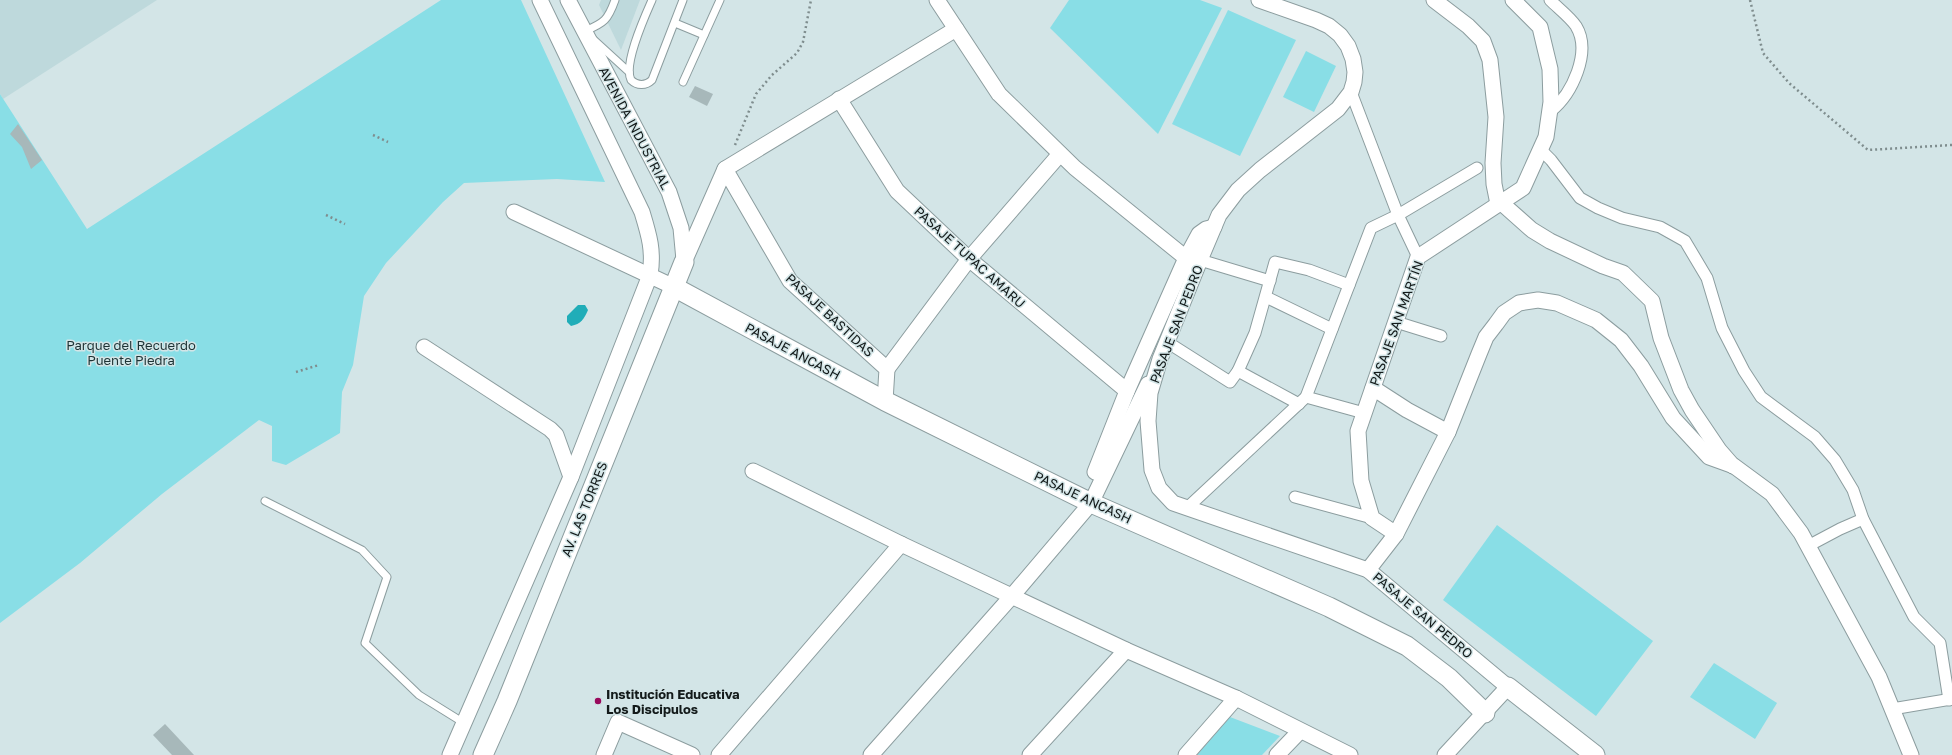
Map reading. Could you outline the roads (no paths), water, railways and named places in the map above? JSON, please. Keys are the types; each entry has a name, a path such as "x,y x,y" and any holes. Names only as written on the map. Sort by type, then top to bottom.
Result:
{"street":[{"name":"AV. LAS TORRES","path":"450,755 571,477 650,275 653,258 650,240 642,212 540,0"},
{"name":"AVENIDA INDUSTRIAL","path":"568,0 670,192 681,228 684,262"},
{"path":"937,0 999,94 1080,173 1193,259 1270,281"},
{"path":"1090,503 1095,475 1127,391 1193,259 1199,234 1206,229 1214,227 1229,202 1248,181 1329,118 1345,102 1351,92 1355,72 1353,59 1348,46 1340,36 1329,26 1316,20 1259,0"},
{"path":"1434,0 1468,26 1483,41 1490,60 1496,117 1493,163 1494,184 1497,199 1532,230 1550,241 1603,266 1623,273 1652,301 1661,338 1681,390 1692,410 1720,450 1734,466 1772,494 1801,533 1879,677 1910,753"},
{"name":"PASAJE SAN MARTÍN","path":"1372,518 1361,481 1358,431 1418,257 1523,188 1546,137 1551,111 1550,69 1540,28 1513,0"},
{"path":"1550,0 1576,26 1582,39 1581,66 1559,104 1551,111"},
{"path":"684,262 725,169 839,99 956,30"},
{"path":"1351,92 1398,215 1418,257"},
{"name":"PASAJE TUPAC AMARU","path":"839,99 891,184 969,259 1127,391"},
{"path":"1540,149 1580,198 1598,208 1622,218 1660,227 1685,241 1707,278 1722,328 1744,371 1761,398 1815,437 1835,460 1853,490 1863,519 1914,617 1940,643 1950,700 1892,709"},
{"path":"885,401 887,369 969,259 1060,154"},
{"path":"1187,508 1303,401 1371,228 1398,215 1477,168"},
{"name":"PASAJE BASTIDAS","path":"725,169 790,281 887,369"},
{"path":"514,212 674,287"},
{"name":"PASAJE SAN PEDRO","path":"1193,259 1150,394 1148,421 1152,470 1159,488 1173,503 1368,570 1508,686 1595,755"},
{"name":"AV. LAS TORRES","path":"483,755 507,702 684,262"},
{"path":"1167,342 1230,382 1238,371 1255,333 1275,262 1309,270 1349,285"},
{"name":"PASAJE ANCASH","path":"674,287 885,401 1090,503 1329,607 1407,646 1449,678 1485,713"},
{"path":"1266,297 1332,330"},
{"path":"1368,570 1396,534 1448,432 1486,338 1504,313 1519,303 1538,300 1557,303 1596,320 1621,340 1641,366 1673,418 1691,438 1709,457 1734,466"},
{"path":"1396,322 1441,336"},
{"path":"424,347 550,429 556,435 571,477"},
{"path":"871,755 1012,596 1090,503 1160,359"},
{"path":"1238,371 1303,401 1364,413"},
{"path":"1373,388 1407,410 1448,432"},
{"path":"753,471 901,544 1126,650 1236,698 1350,755"},
{"path":"1295,497 1372,518 1396,534"},
{"path":"1808,546 1863,519"},
{"path":"719,755 901,544"},
{"path":"1030,755 1126,650"},
{"path":"1445,755 1485,713 1508,686"},
{"path":"1186,755 1236,698"},
{"path":"604,755 618,722 692,755"},
{"path":"1277,755 1300,731"}],"lane":[{"path":"615,0 610,14 605,20 585,32 629,72"},
{"path":"652,0 635,42 629,72 631,80 638,84 649,83 652,80 683,0"},
{"path":"683,82 720,0"},
{"path":"675,22 704,35"},
{"path":"265,501 362,550 387,577 365,643 419,696 464,723"}],"place":[{"name":"Institución Educativa Los Discipulos","path":"598,701"}],"park label":[{"name":"Parque del Recuerdo Puente Piedra","path":"131,352"}]}
